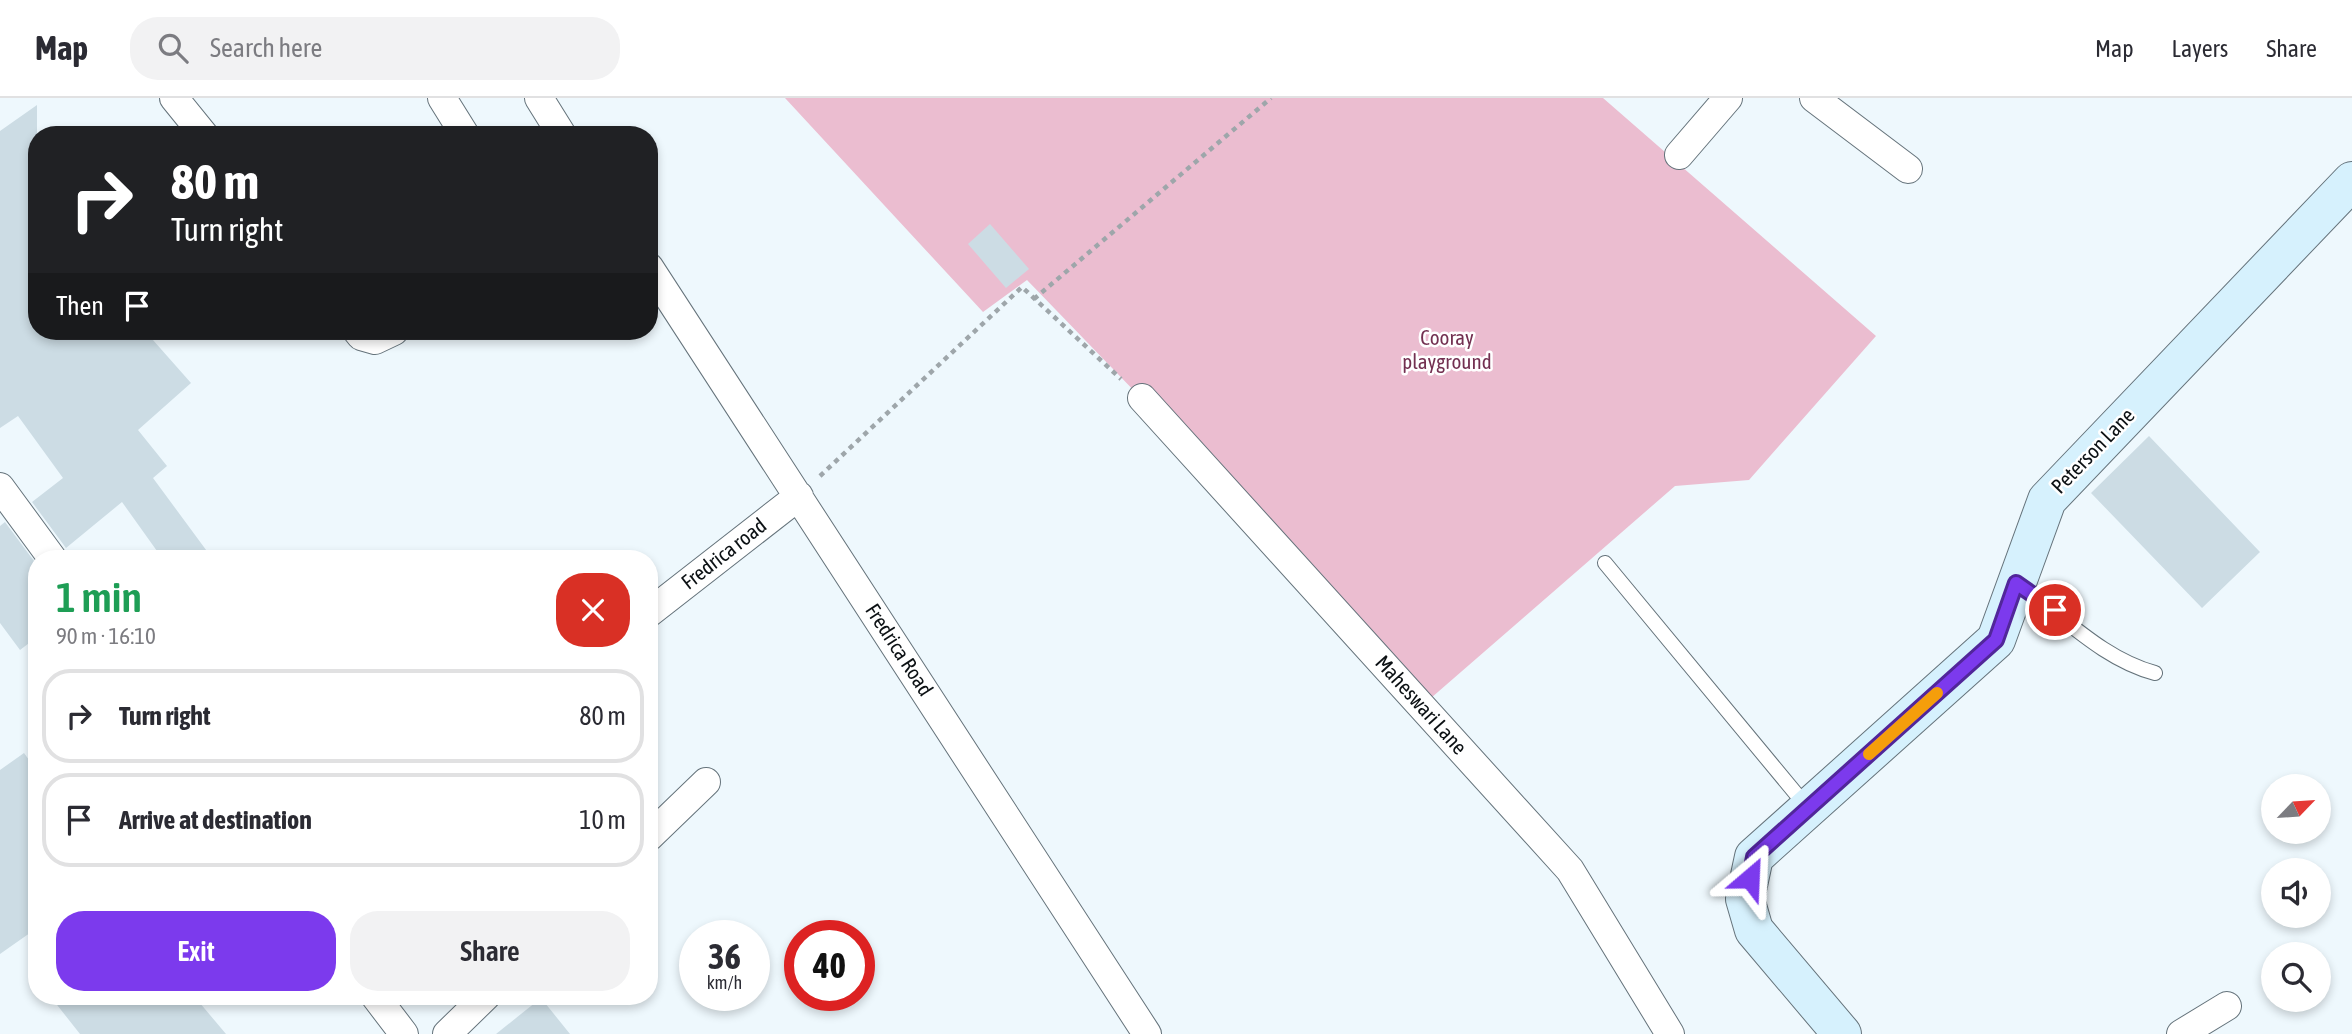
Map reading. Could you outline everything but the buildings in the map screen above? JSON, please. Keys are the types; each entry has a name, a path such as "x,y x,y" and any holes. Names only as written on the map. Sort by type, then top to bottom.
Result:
{"street":[{"path":"174,98 197,126"},
{"path":"442,98 459,126"},
{"path":"1679,155 1728,98"},
{"path":"1814,98 1908,170"},
{"name":"Peterson Lane","path":"1842,1034 1754,930 1745,899 1754,857 1996,640 2047,500 2352,181"},
{"name":"Fredrica Road","path":"658,281 1147,1034"},
{"name":"Maheswari Lane","path":"1142,398 1570,870 1670,1034"},
{"path":"0,487 46,550"},
{"name":"Fredrica road","path":"658,606 799,496"},
{"path":"658,828 706,782"},
{"path":"382,1005 404,1034"},
{"path":"447,1034 477,1005"},
{"path":"2181,1034 2227,1006"}],"lane":[{"path":"1605,563 1809,808"},
{"path":"2016,583 2055,610 2077,631 2130,667 2155,673"}],"path":[{"path":"1034,299 1271,98"},
{"path":"799,496 1021,287 1142,398"}],"green space":[{"name":"Cooray playground","path":"785,98 1603,98 1876,336 1749,480 1675,486 1431,698 1027,280 983,312"}],"slow traffic":[{"path":"1869,754 1937,693"}],"route":[{"path":"1750,878 1754,857 1996,640 2016,583 2055,610"}]}
